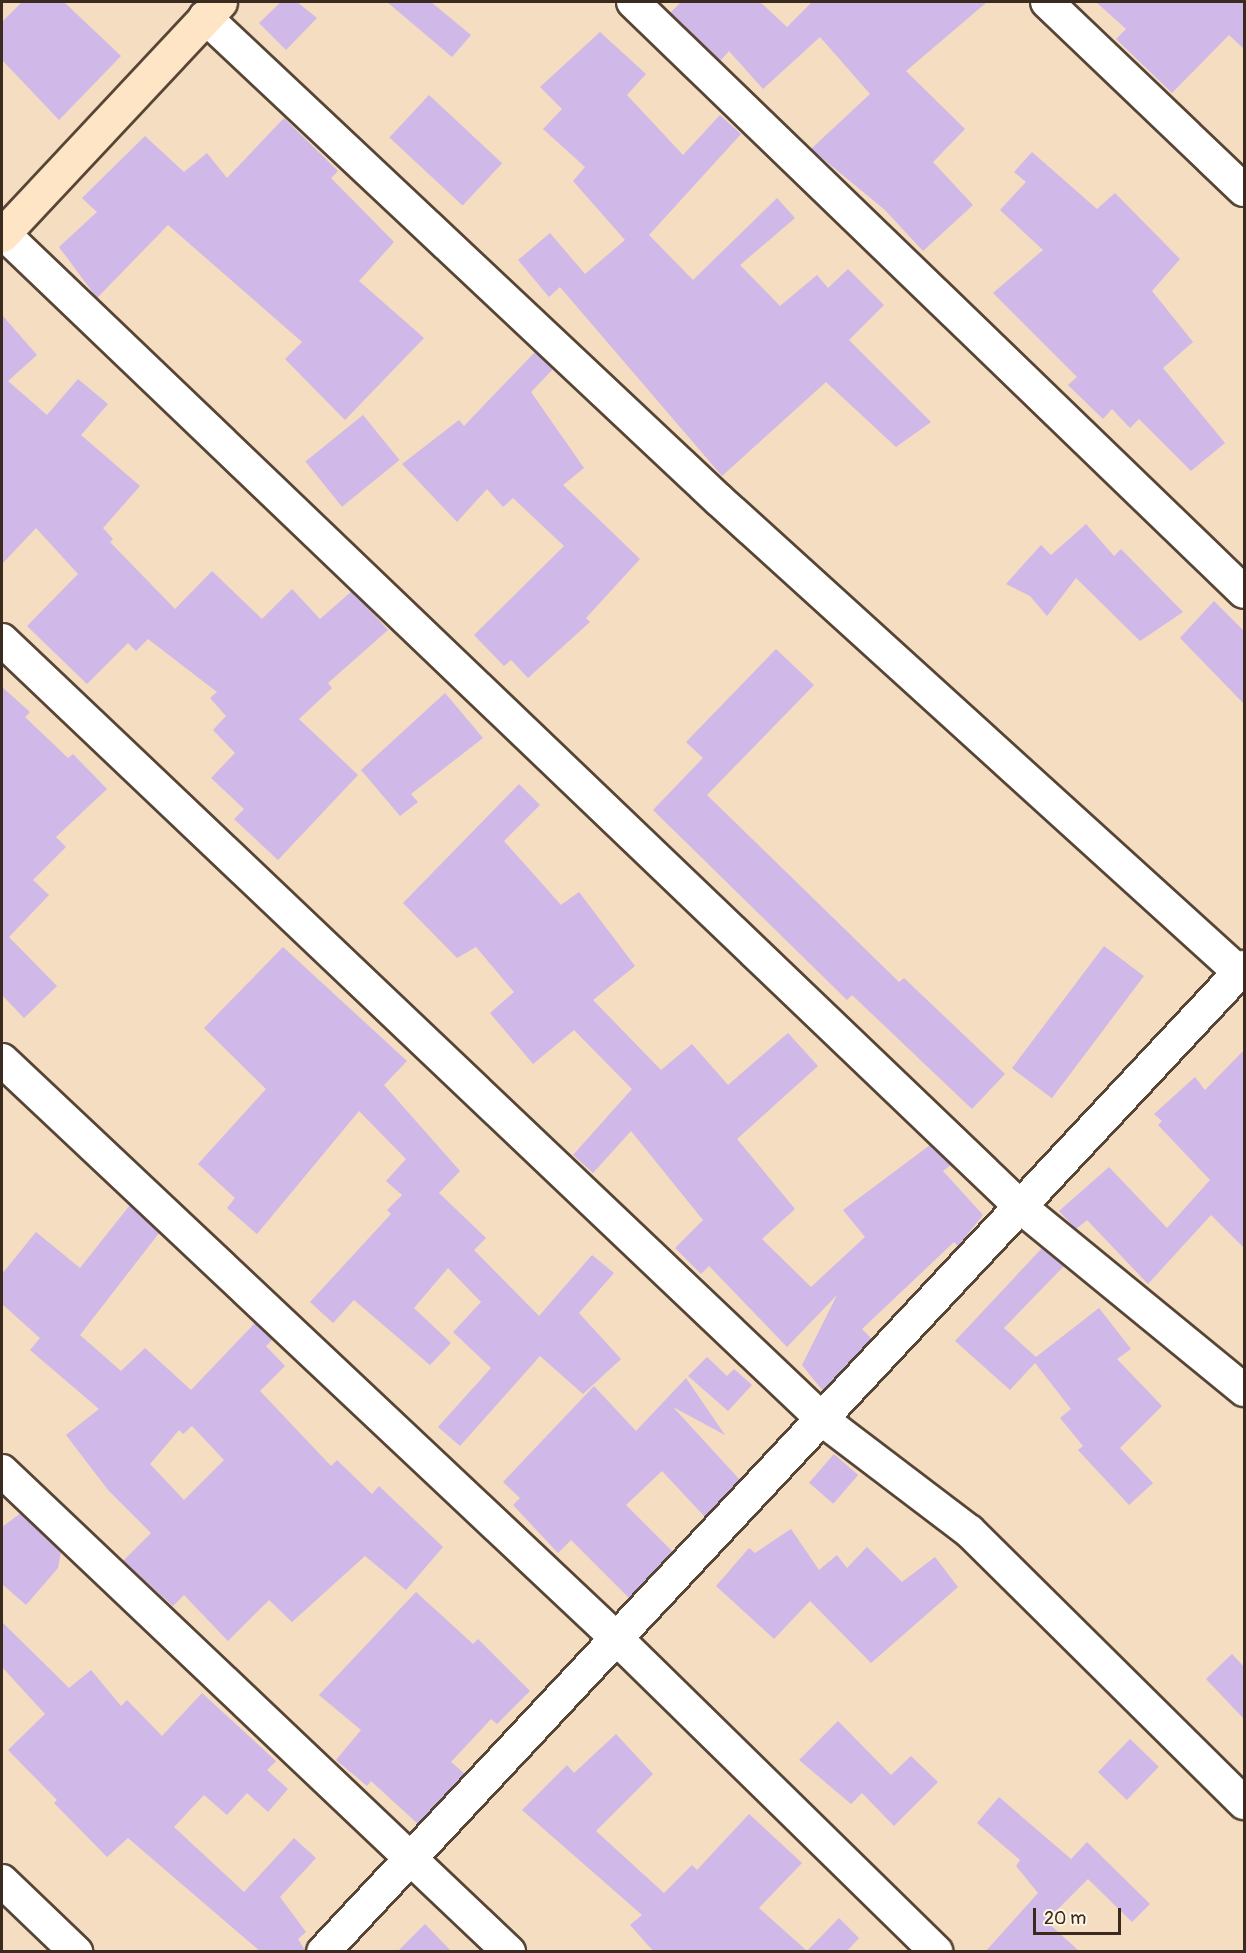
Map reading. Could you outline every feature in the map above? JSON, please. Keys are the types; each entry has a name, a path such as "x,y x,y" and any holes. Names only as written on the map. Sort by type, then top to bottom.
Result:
{"street":[{"path":"633,2 1245,592"},
{"path":"1047,2 1245,190"},
{"path":"323,1952 411,1860 615,1637 824,1421 1023,1209 1238,986 719,500 213,9 2,234 1023,1209 1245,1390"},
{"path":"2,640 824,1421 969,1531 1245,1803"},
{"path":"2,1060 615,1637 937,1952"},
{"path":"2,1471 509,1952"},
{"path":"2,1881 76,1952"}],"building":[{"path":"22,2 64,2 121,56 59,120 2,60 2,22"},
{"path":"281,2 297,2 317,18 286,50 259,23"},
{"path":"387,2 431,2 471,35 452,57"},
{"path":"681,2 760,2 787,27 812,2 987,2 906,71 965,129 933,162 973,205 923,251 885,210 811,149 870,94 820,37 763,89 729,51 720,61 670,13"},
{"path":"1096,2 1245,2 1245,50 1229,35 1172,93 1116,39 1126,29"},
{"path":"600,32 646,74 627,95 683,155 720,115 741,134 649,235 693,280 777,198 795,218 740,265 780,306 817,275 828,288 848,269 884,305 849,340 931,422 896,447 826,382 722,476 560,287 549,297 518,260 550,233 585,274 625,240 573,181 585,167 543,129 562,109 540,87"},
{"path":"429,95 502,163 463,206 389,137"},
{"path":"284,118 338,171 331,178 394,242 359,281 424,338 345,420 285,359 302,342 168,225 97,298 59,247 97,212 82,198 145,136 184,172 207,153 227,178"},
{"path":"1032,152 1097,209 1115,193 1180,259 1152,291 1193,342 1163,368 1225,443 1191,471 1139,419 1130,428 1112,409 1103,419 1068,385 1077,377 993,293 1043,250 1000,210 1026,182 1014,172"},
{"path":"2,315 37,355 8,381 47,415 78,379 108,404 81,435 140,486 103,528 113,539 110,542 175,609 212,571 262,619 292,589 320,619 352,591 388,630 328,683 332,688 299,719 358,775 278,860 234,819 244,809 211,778 235,753 213,730 226,716 210,698 217,692 148,639 136,651 128,643 87,684 27,626 78,574 36,528 2,564"},
{"path":"535,352 553,369 531,392 584,468 563,485 640,559 586,618 590,622 528,678 511,660 504,666 474,635 564,546 513,498 503,507 487,489 457,522 402,464 459,420 464,426"},
{"path":"363,415 400,460 342,507 305,462"},
{"path":"1086,524 1114,556 1121,549 1183,612 1140,641 1076,578 1047,616 1030,596 1006,584 1041,545 1051,555"},
{"path":"1214,601 1245,632 1245,705 1180,638"},
{"path":"776,649 814,685 707,795 899,982 904,978 1005,1074 972,1109 852,995 847,1000 653,810 703,758 686,742"},
{"path":"2,687 30,712 25,717 68,758 73,754 107,789 56,837 66,847 33,880 49,895 9,937 57,986 24,1018 2,995"},
{"path":"445,693 483,738 411,794 418,802 400,816 361,770"},
{"path":"519,784 540,805 504,841 561,905 579,892 635,966 593,1000 661,1070 692,1044 728,1085 788,1033 818,1066 737,1139 795,1209 762,1239 811,1287 865,1237 843,1210 930,1145 951,1165 943,1171 983,1215 958,1246 954,1242 862,1329 872,1339 823,1391 802,1365 837,1295 787,1347 709,1266 701,1274 675,1248 703,1220 631,1131 593,1173 573,1155 632,1089 574,1030 533,1064 490,1013 514,992 476,947 457,958 403,903"},
{"path":"1104,946 1144,976 1052,1098 1012,1068"},
{"path":"283,947 407,1061 384,1085 460,1171 439,1193 486,1238 474,1250 539,1316 592,1255 614,1273 579,1313 621,1359 583,1394 540,1356 460,1446 438,1427 491,1368 453,1332 481,1302 448,1268 414,1308 451,1343 430,1365 354,1300 333,1323 310,1302 391,1214 387,1210 402,1195 386,1181 406,1159 359,1111 257,1234 227,1208 235,1198 198,1164 266,1089 204,1028"},
{"path":"1245,1049 1245,1249 1211,1215 1148,1284 1087,1220 1076,1229 1059,1211 1109,1167 1167,1228 1210,1180 1158,1125 1162,1121 1154,1114 1195,1077 1205,1090"},
{"path":"130,1205 159,1233 80,1335 121,1371 145,1348 191,1390 255,1323 272,1340 266,1346 285,1366 260,1391 331,1466 337,1460 372,1494 379,1486 443,1547 406,1590 365,1556 292,1622 269,1600 228,1641 184,1595 173,1606 123,1561 151,1533 108,1490 66,1435 99,1409 30,1350 40,1338 2,1304 2,1274 36,1232 80,1268","holes":["192,1426 224,1460 184,1500 150,1464 179,1430 183,1434"]},
{"path":"1042,1248 1064,1266 1004,1328 1036,1357 1099,1308 1131,1349 1117,1359 1162,1406 1120,1448 1153,1483 1129,1505 1078,1450 1083,1446 1060,1418 1071,1409 1035,1363 1010,1390 955,1341"},
{"path":"707,1357 727,1376 734,1369 752,1385 728,1411 688,1376"},
{"path":"686,1378 725,1435 673,1407 740,1480 705,1517 662,1471 626,1505 673,1552 629,1598 571,1540 558,1553 513,1505 520,1498 503,1482 594,1386 636,1431"},
{"path":"834,1454 858,1475 833,1504 809,1483"},
{"path":"21,1513 61,1552 58,1568 26,1605 2,1584 2,1527"},
{"path":"791,1529 819,1570 837,1555 847,1568 867,1547 902,1582 935,1557 958,1587 871,1663 810,1601 774,1639 716,1586 749,1548 755,1553"},
{"path":"416,1592 473,1644 478,1639 530,1691 497,1724 491,1719 451,1762 465,1774 418,1824 371,1781 367,1786 336,1760 361,1730 319,1695"},
{"path":"2,1622 69,1688 91,1670 121,1706 127,1700 162,1736 202,1693 276,1761 267,1770 288,1789 268,1812 247,1793 227,1815 204,1795 174,1827 244,1892 294,1838 316,1858 280,1897 306,1932 298,1939 306,1952 261,1952 128,1838 107,1857 54,1803 57,1800 8,1750 45,1714 2,1667"},
{"path":"1232,1654 1245,1668 1245,1720 1206,1679"},
{"path":"838,1721 891,1775 911,1756 938,1782 894,1826 862,1793 851,1804 799,1760"},
{"path":"616,1734 653,1774 596,1831 664,1893 692,1865 697,1870 749,1814 802,1863 759,1908 807,1951 839,1918 859,1938 846,1952 654,1952 630,1925 642,1915 522,1810 567,1765 574,1773"},
{"path":"1130,1739 1159,1767 1127,1800 1098,1772"},
{"path":"999,1797 1071,1859 1087,1842 1150,1904 1132,1922 1088,1879 1046,1921 1080,1952 985,1952 1038,1893 1016,1866 1020,1860 977,1823"},
{"path":"425,1924 452,1952 397,1952"}]}
